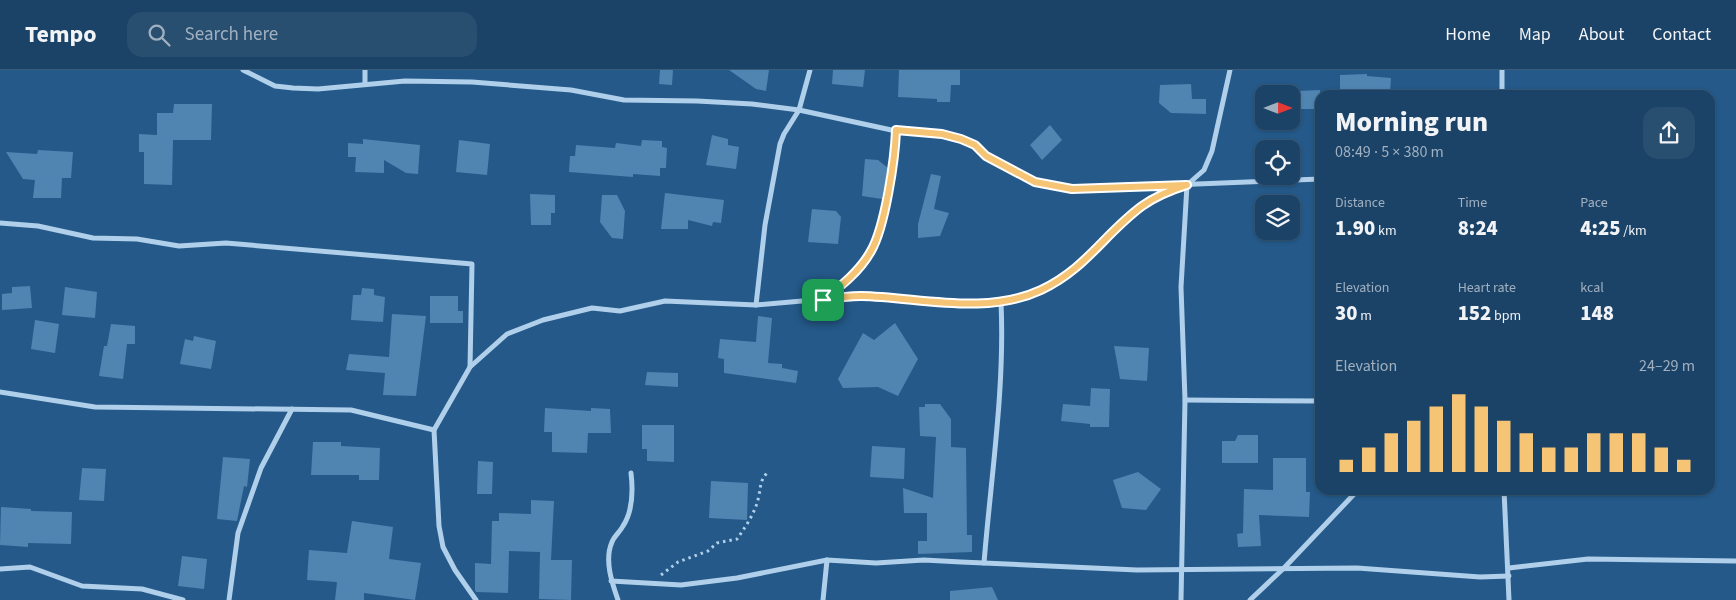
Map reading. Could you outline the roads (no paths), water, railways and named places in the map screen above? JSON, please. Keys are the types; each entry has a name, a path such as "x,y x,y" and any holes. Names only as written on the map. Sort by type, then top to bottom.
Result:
{"street":[{"path":"243,70 275,86 293,88 318,89 404,81 472,82 571,90 624,100 725,102 799,110 896,130 942,134 961,139 975,145 986,156 1035,182 1072,189 1315,178"},
{"path":"365,70 365,84"},
{"path":"756,305 766,225 780,144 799,110 810,70"},
{"path":"476,600 455,570 443,548 439,526 434,430 470,367 507,334 543,320 592,308 620,311 665,300 756,305 859,296 925,302 1001,302 1040,290 1069,275 1143,206 1169,191 1187,185 1204,170 1209,160 1230,70"},
{"path":"1502,70 1502,90"},
{"path":"823,300 847,281 864,260 875,242 895,155 896,130"},
{"path":"1181,600 1185,400 1181,287 1187,185"},
{"path":"0,223 38,226 93,238 137,239 179,246 226,243 472,264 470,367"},
{"path":"984,563 994,470 1003,338 1001,302"},
{"path":"0,392 95,407 351,410 434,430"},
{"path":"1185,400 1315,401"},
{"path":"229,600 238,533 261,468 292,410"},
{"path":"618,600 611,581 610,552 611,543 629,514 633,486 631,473"},
{"path":"1250,600 1284,568 1353,495"},
{"path":"1504,495 1509,600"},
{"path":"1509,568 1588,559 1736,561"},
{"path":"823,600 827,560"},
{"path":"611,581 681,585 713,582 827,560 876,563 924,560 1137,570 1181,568 1357,568 1480,577 1509,576"},
{"path":"0,569 30,567 82,586 142,589 183,600"}]}
